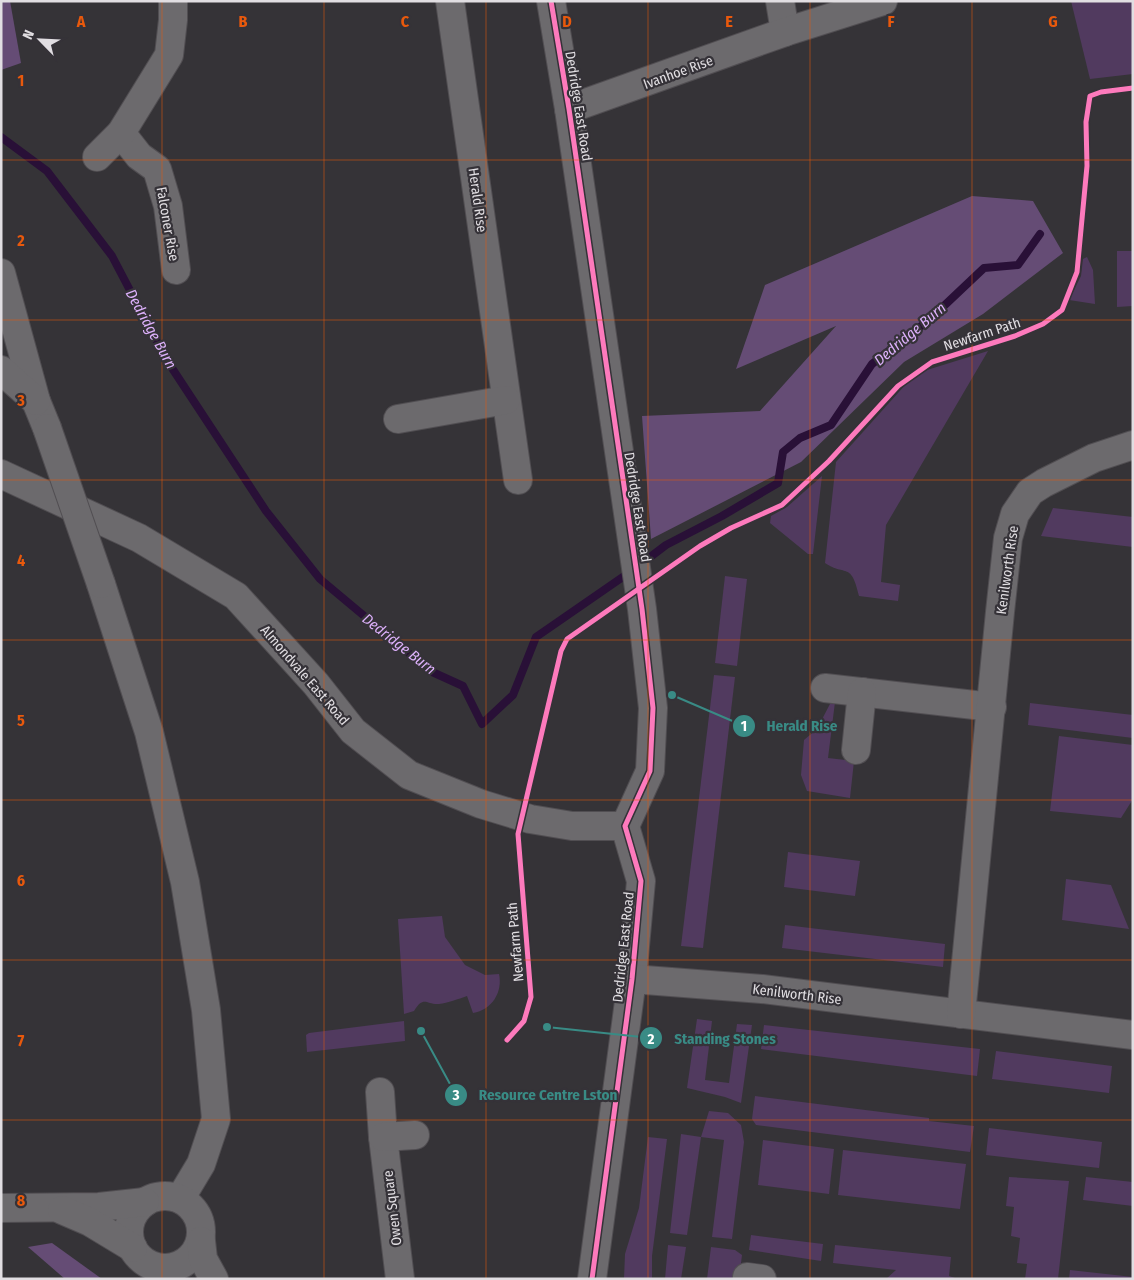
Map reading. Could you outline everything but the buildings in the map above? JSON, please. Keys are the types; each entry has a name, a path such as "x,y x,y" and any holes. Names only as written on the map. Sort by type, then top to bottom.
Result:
{"street":[{"path":"97,157 121,133 169,55 173,1"},
{"name":"Herald Rise","path":"450,1 518,480"},
{"name":"Dedridge East Road","path":"551,1 569,109 642,610 653,708 650,771 625,826 641,881 632,979 592,1279"},
{"path":"780,1 785,32"},
{"name":"Ivanhoe Rise","path":"569,109 785,32 883,1"},
{"name":"Falconer Rise","path":"121,133 139,156 157,169 168,206 176,270"},
{"path":"1,273 36,400 101,584 149,732 185,882 206,1010 216,1119 201,1164 180,1199"},
{"path":"1,370 36,400"},
{"path":"398,419 506,400"},
{"name":"Kenilworth Rise","path":"961,1014 1008,538 1015,514 1030,492 1044,482 1094,458 1133,445"},
{"name":"Almondvale East Road","path":"1,474 139,538 236,596 316,684 353,730 409,774 481,804 530,819 572,826 625,826"},
{"path":"825,688 992,707"},
{"path":"856,750 862,692"},
{"name":"Kenilworth Rise","path":"632,979 762,989 1133,1035"},
{"name":"Owen Square","path":"380,1092 383,1137 400,1279"},
{"path":"383,1137 415,1135"},
{"path":"13,1208 58,1208 145,1202 156,1197 169,1196 180,1199 191,1206 198,1216 202,1228 203,1258 214,1279"},
{"path":"145,1202 136,1211 130,1222 129,1235 133,1248 140,1258 150,1266 168,1274 196,1253 201,1241"},
{"path":"58,1208 90,1222 133,1248"}],"shaded area":[{"path":"1,1 10,1 21,63 1,70"},
{"path":"1071,1 1133,1 1133,74 1090,79"},
{"path":"972,196 1033,201 1063,253 983,314 904,362 801,462 651,539 642,416 760,411 836,326 736,369 765,285"},
{"path":"1117,251 1133,251 1133,306 1117,307"},
{"path":"1087,257 1093,270 1095,304 1069,300 1081,276 1083,259"},
{"path":"988,351 886,525 881,582 900,585 898,601 859,596 850,574 825,563 836,462 907,383 927,370"},
{"path":"822,476 813,554 808,554 770,523 771,516 787,507"},
{"path":"1053,508 1133,517 1133,547 1041,536"},
{"path":"725,576 747,579 737,666 715,663"},
{"path":"714,675 735,677 703,948 681,946"},
{"path":"831,702 835,702 828,758 854,761 850,798 807,791 801,775 804,740 817,729"},
{"path":"1030,703 1133,715 1133,738 1028,725"},
{"path":"1059,736 1133,745 1133,799 1121,818 1050,811"},
{"path":"788,852 860,861 855,896 784,887"},
{"path":"1066,879 1111,885 1129,929 1062,920"},
{"path":"442,916 445,937 465,965 485,975 499,974 498,993 486,1008 473,1013 467,996 439,1004 423,1002 414,1011 404,1014 398,919"},
{"path":"785,925 945,944 943,967 782,948"},
{"path":"697,1019 712,1021 705,1080 729,1083 737,1024 752,1025 741,1103 687,1088"},
{"path":"404,1021 405,1041 307,1052 306,1035 309,1033"},
{"path":"764,1025 980,1049 977,1076 761,1049"},
{"path":"996,1051 1112,1066 1109,1093 992,1079"},
{"path":"755,1096 929,1118 929,1121 974,1126 970,1152 756,1125 752,1119"},
{"path":"709,1111 728,1113 741,1125 744,1142 732,1239 712,1237 724,1140 701,1137"},
{"path":"989,1128 1102,1142 1099,1168 986,1155"},
{"path":"681,1134 701,1137 687,1235 670,1233"},
{"path":"648,1137 667,1139 652,1256 652,1279 624,1279 625,1254 639,1208"},
{"path":"763,1140 834,1149 829,1194 758,1185"},
{"path":"843,1150 966,1164 960,1209 838,1195"},
{"path":"1009,1177 1069,1181 1058,1279 1025,1279 1027,1264 1017,1263 1020,1238 1011,1236 1014,1207 1006,1206"},
{"path":"1086,1177 1133,1182 1133,1206 1083,1200"},
{"path":"751,1235 823,1244 821,1261 749,1250"},
{"path":"52,1243 102,1279 65,1279 28,1247"},
{"path":"668,1245 686,1247 681,1279 665,1279"},
{"path":"835,1245 951,1257 949,1276 958,1279 886,1279 896,1270 833,1263"},
{"path":"711,1247 735,1250 742,1255 739,1279 707,1279"},
{"path":"1070,1270 1133,1277 1133,1279 1069,1279"}],"waterway":[{"name":"Dedridge Burn","path":"1,137 47,171 112,256 166,359 266,511 320,579 430,671 463,686 482,724 513,695 536,637 630,572"},
{"name":"Dedridge Burn","path":"641,564 666,545 722,516 778,483 783,452 800,438 831,425 872,364 929,320 984,268 1018,265 1040,234"}],"cycle path":[{"path":"551,1 569,109 642,609 653,708 650,771 625,826 641,881 632,979 592,1279"},
{"name":"Newfarm Path","path":"507,1040 524,1021 531,997 518,834 561,651 567,639 700,546 731,528 782,505 829,461 898,386 932,362 1015,336 1043,324 1062,310 1077,272 1087,166 1086,122 1090,96 1101,92 1133,88"}],"place":[{"name":"Herald Rise","path":"672,695"},
{"name":"Standing Stones","path":"547,1027"},
{"name":"Resource Centre Lston","path":"421,1031"}]}
